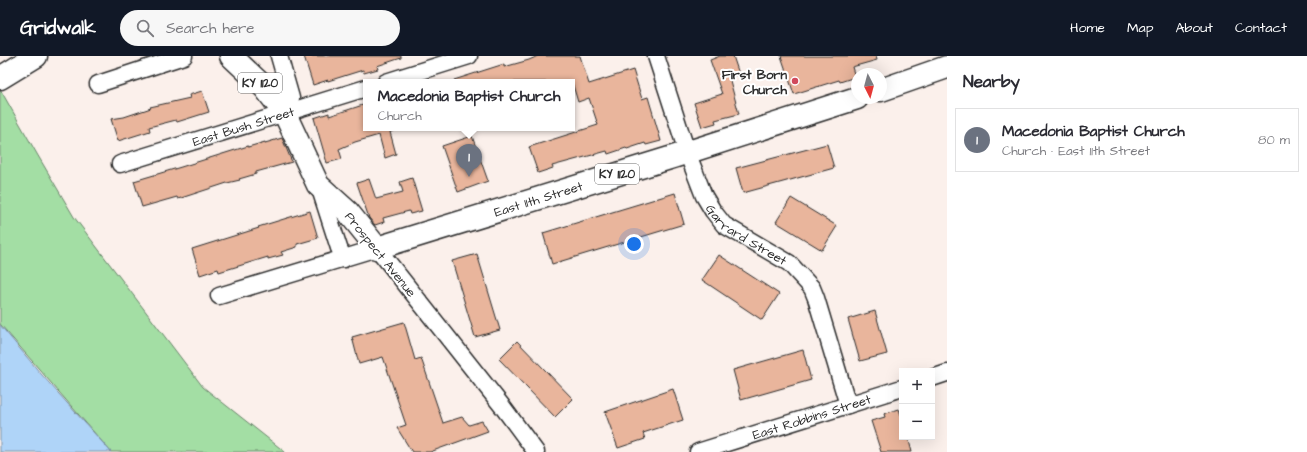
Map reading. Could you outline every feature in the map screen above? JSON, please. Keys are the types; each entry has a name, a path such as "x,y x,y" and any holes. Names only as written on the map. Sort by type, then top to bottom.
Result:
{"main road":[{"path":"0,78 36,56"},
{"name":"Prospect Avenue","path":"231,56 265,88 288,106 318,185 348,212 377,248"},
{"path":"887,88 947,67"},
{"name":"East 11th Street","path":"377,248 851,100"}],"street":[{"path":"98,84 184,56"},
{"path":"279,56 288,106"},
{"path":"396,79 469,56"},
{"name":"Garrard Street","path":"656,56 687,152 704,196 724,225 788,263 812,288 848,405"},
{"name":"East Bush Street","path":"120,164 288,106 363,89"},
{"path":"318,185 344,259"},
{"name":"East 11th Street","path":"219,296 377,248"},
{"name":"Prospect Avenue","path":"377,248 502,406 536,452"},
{"path":"935,377 947,373"},
{"name":"East Robbins Street","path":"698,452 899,389"}],"green space":[{"path":"0,89 74,217 203,387 285,452 111,452 0,324"}],"water":[{"path":"0,325 41,374 111,452 0,452"}],"building":[{"path":"304,56 401,56 401,58 377,66 378,69 364,73 363,70 313,85"},
{"path":"538,56 580,56 589,84 633,70 642,99 648,97 661,141 646,145 645,143 608,154 607,151 552,166 553,168 538,173 529,147 598,125 589,98 578,102 575,92 575,79 457,79 504,64 504,67"},
{"path":"720,56 733,56 739,74 729,77 739,114 715,120 716,123 702,127 694,103 722,94 710,60"},
{"path":"781,56 876,56 877,60 852,67 851,78 840,82 839,80 794,94"},
{"path":"202,91 209,112 177,122 176,120 149,127 150,131 118,141 111,119 124,117 151,108 150,107 190,98 189,95"},
{"path":"363,105 363,131 393,131 390,132 396,154 385,158 379,135 355,142 339,149 342,159 327,163 314,118 329,113 329,116"},
{"path":"472,136 488,181 458,192 442,146"},
{"path":"282,138 292,162 256,172 256,174 239,179 240,180 178,199 177,197 142,207 134,181 248,146"},
{"path":"827,144 834,168 743,193 736,168"},
{"path":"412,178 422,211 410,214 409,211 383,218 384,222 375,225 369,218 357,183 369,179 376,199 403,192 400,182"},
{"path":"675,193 684,224 552,264 543,233"},
{"path":"791,198 837,226 822,250 776,222"},
{"path":"310,211 318,238 297,244 297,247 281,252 283,255 268,259 268,257 219,272 218,269 200,275 192,249"},
{"path":"477,254 500,330 475,337 452,261"},
{"path":"719,255 779,294 762,320 702,280"},
{"path":"875,311 887,354 860,361 848,319"},
{"path":"404,322 415,360 421,358 443,423 462,417 469,425 482,421 488,431 430,452 412,452 397,428 406,425 383,357 359,364 352,337"},
{"path":"517,341 573,399 555,417 499,359"},
{"path":"803,350 811,380 741,400 733,370"},
{"path":"673,389 683,420 643,433 645,439 618,448 605,412"},
{"path":"899,409 899,440 909,440 912,452 881,452 871,421 885,417 884,414"}],"place":[{"name":"First Born Church","path":"795,81"},
{"name":"Macedonia Baptist Church","path":"469,177"}]}
